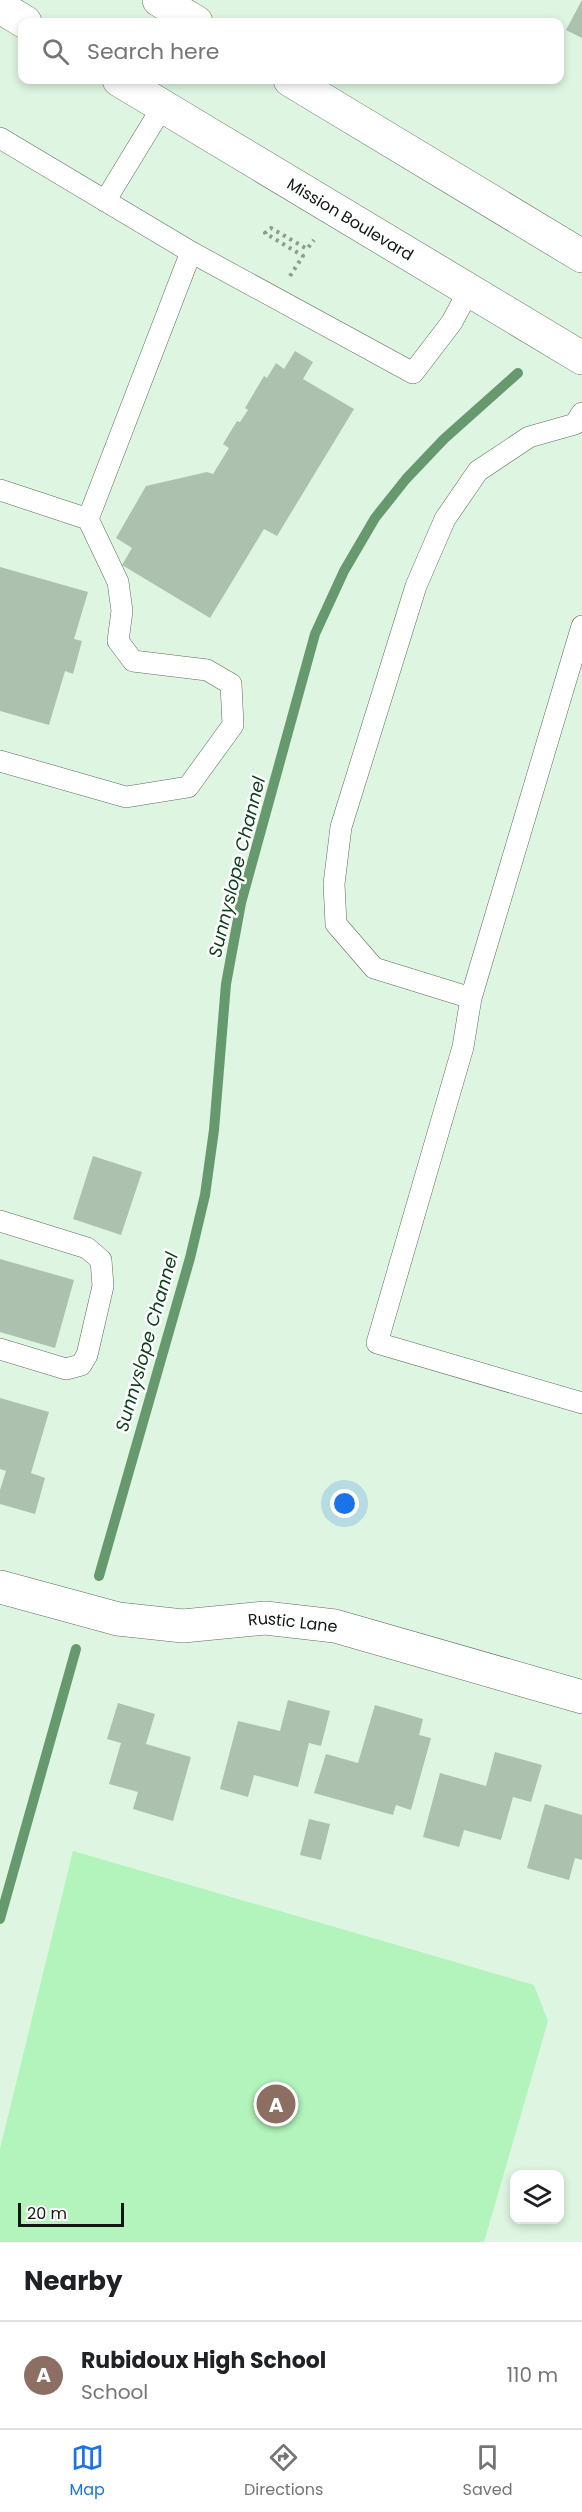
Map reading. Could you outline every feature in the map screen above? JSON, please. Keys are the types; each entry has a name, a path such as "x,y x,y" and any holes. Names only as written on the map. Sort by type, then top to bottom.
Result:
{"main road":[{"path":"159,0 189,18"},
{"path":"0,8 18,18"},
{"name":"Mission Boulevard","path":"126,84 582,358"},
{"path":"297,84 582,256"},
{"name":"Rustic Lane","path":"0,1587 118,1619 183,1626 265,1618 335,1626 582,1698"}],"lane":[{"path":"105,201 163,106"},
{"path":"0,138 191,252 413,373 452,322 469,291"},
{"path":"88,519 191,252"},
{"path":"471,998 374,968 336,924 334,884 341,827 416,586 445,519 478,471 529,437 580,424"},
{"path":"0,490 88,519 118,582 122,611 118,641 134,661 207,670 231,684 233,725 188,787 126,797 0,761"},
{"path":"582,626 471,998 463,1047 437,1130 377,1343 582,1403"},
{"path":"0,1221 87,1248 101,1260 103,1286 87,1355 81,1365 66,1369 0,1349"}],"path":[{"path":"277,299 303,256 265,233 271,228 308,249 314,240"}],"green space":[{"path":"73,1851 534,1985 548,2021 484,2242 0,2242 0,2149"}],"building":[{"path":"582,0 582,38 566,30"},
{"path":"295,351 313,362 303,379 354,409 277,536 264,529 210,618 122,565 132,548 116,538 146,486 207,472 213,474 229,448 223,444 237,421 240,422 248,410 245,408 264,376 267,378 276,363 284,369"},
{"path":"0,567 88,592 74,639 82,641 73,674 65,671 49,725 0,711"},
{"path":"93,1156 142,1172 121,1235 73,1219"},
{"path":"0,1259 74,1280 55,1348 0,1332"},
{"path":"0,1398 49,1412 31,1473 45,1478 35,1514 0,1504 0,1490 6,1471 0,1469"},
{"path":"288,1700 330,1711 321,1746 309,1743 298,1787 254,1775 248,1797 220,1789 238,1721 280,1731"},
{"path":"118,1703 155,1714 146,1744 191,1757 173,1821 133,1809 138,1792 109,1784 121,1743 107,1739"},
{"path":"375,1705 423,1719 419,1735 431,1738 411,1810 396,1805 393,1815 314,1793 326,1754 358,1763"},
{"path":"495,1752 542,1765 531,1802 513,1797 501,1840 464,1830 459,1847 423,1837 440,1773 486,1786"},
{"path":"545,1804 582,1815 582,1860 575,1858 569,1880 527,1868"},
{"path":"309,1819 330,1824 321,1860 300,1855"}],"waterway":[{"name":"Sunnyslope Channel","path":"99,1576 190,1258 205,1195 214,1130 226,984 241,903 315,634 344,571 375,518 406,479 444,439 518,373"},
{"name":"Sunnyslope Channel","path":"0,1919 76,1649"}],"place":[{"name":"Rubidoux High School","path":"276,2104"}]}
